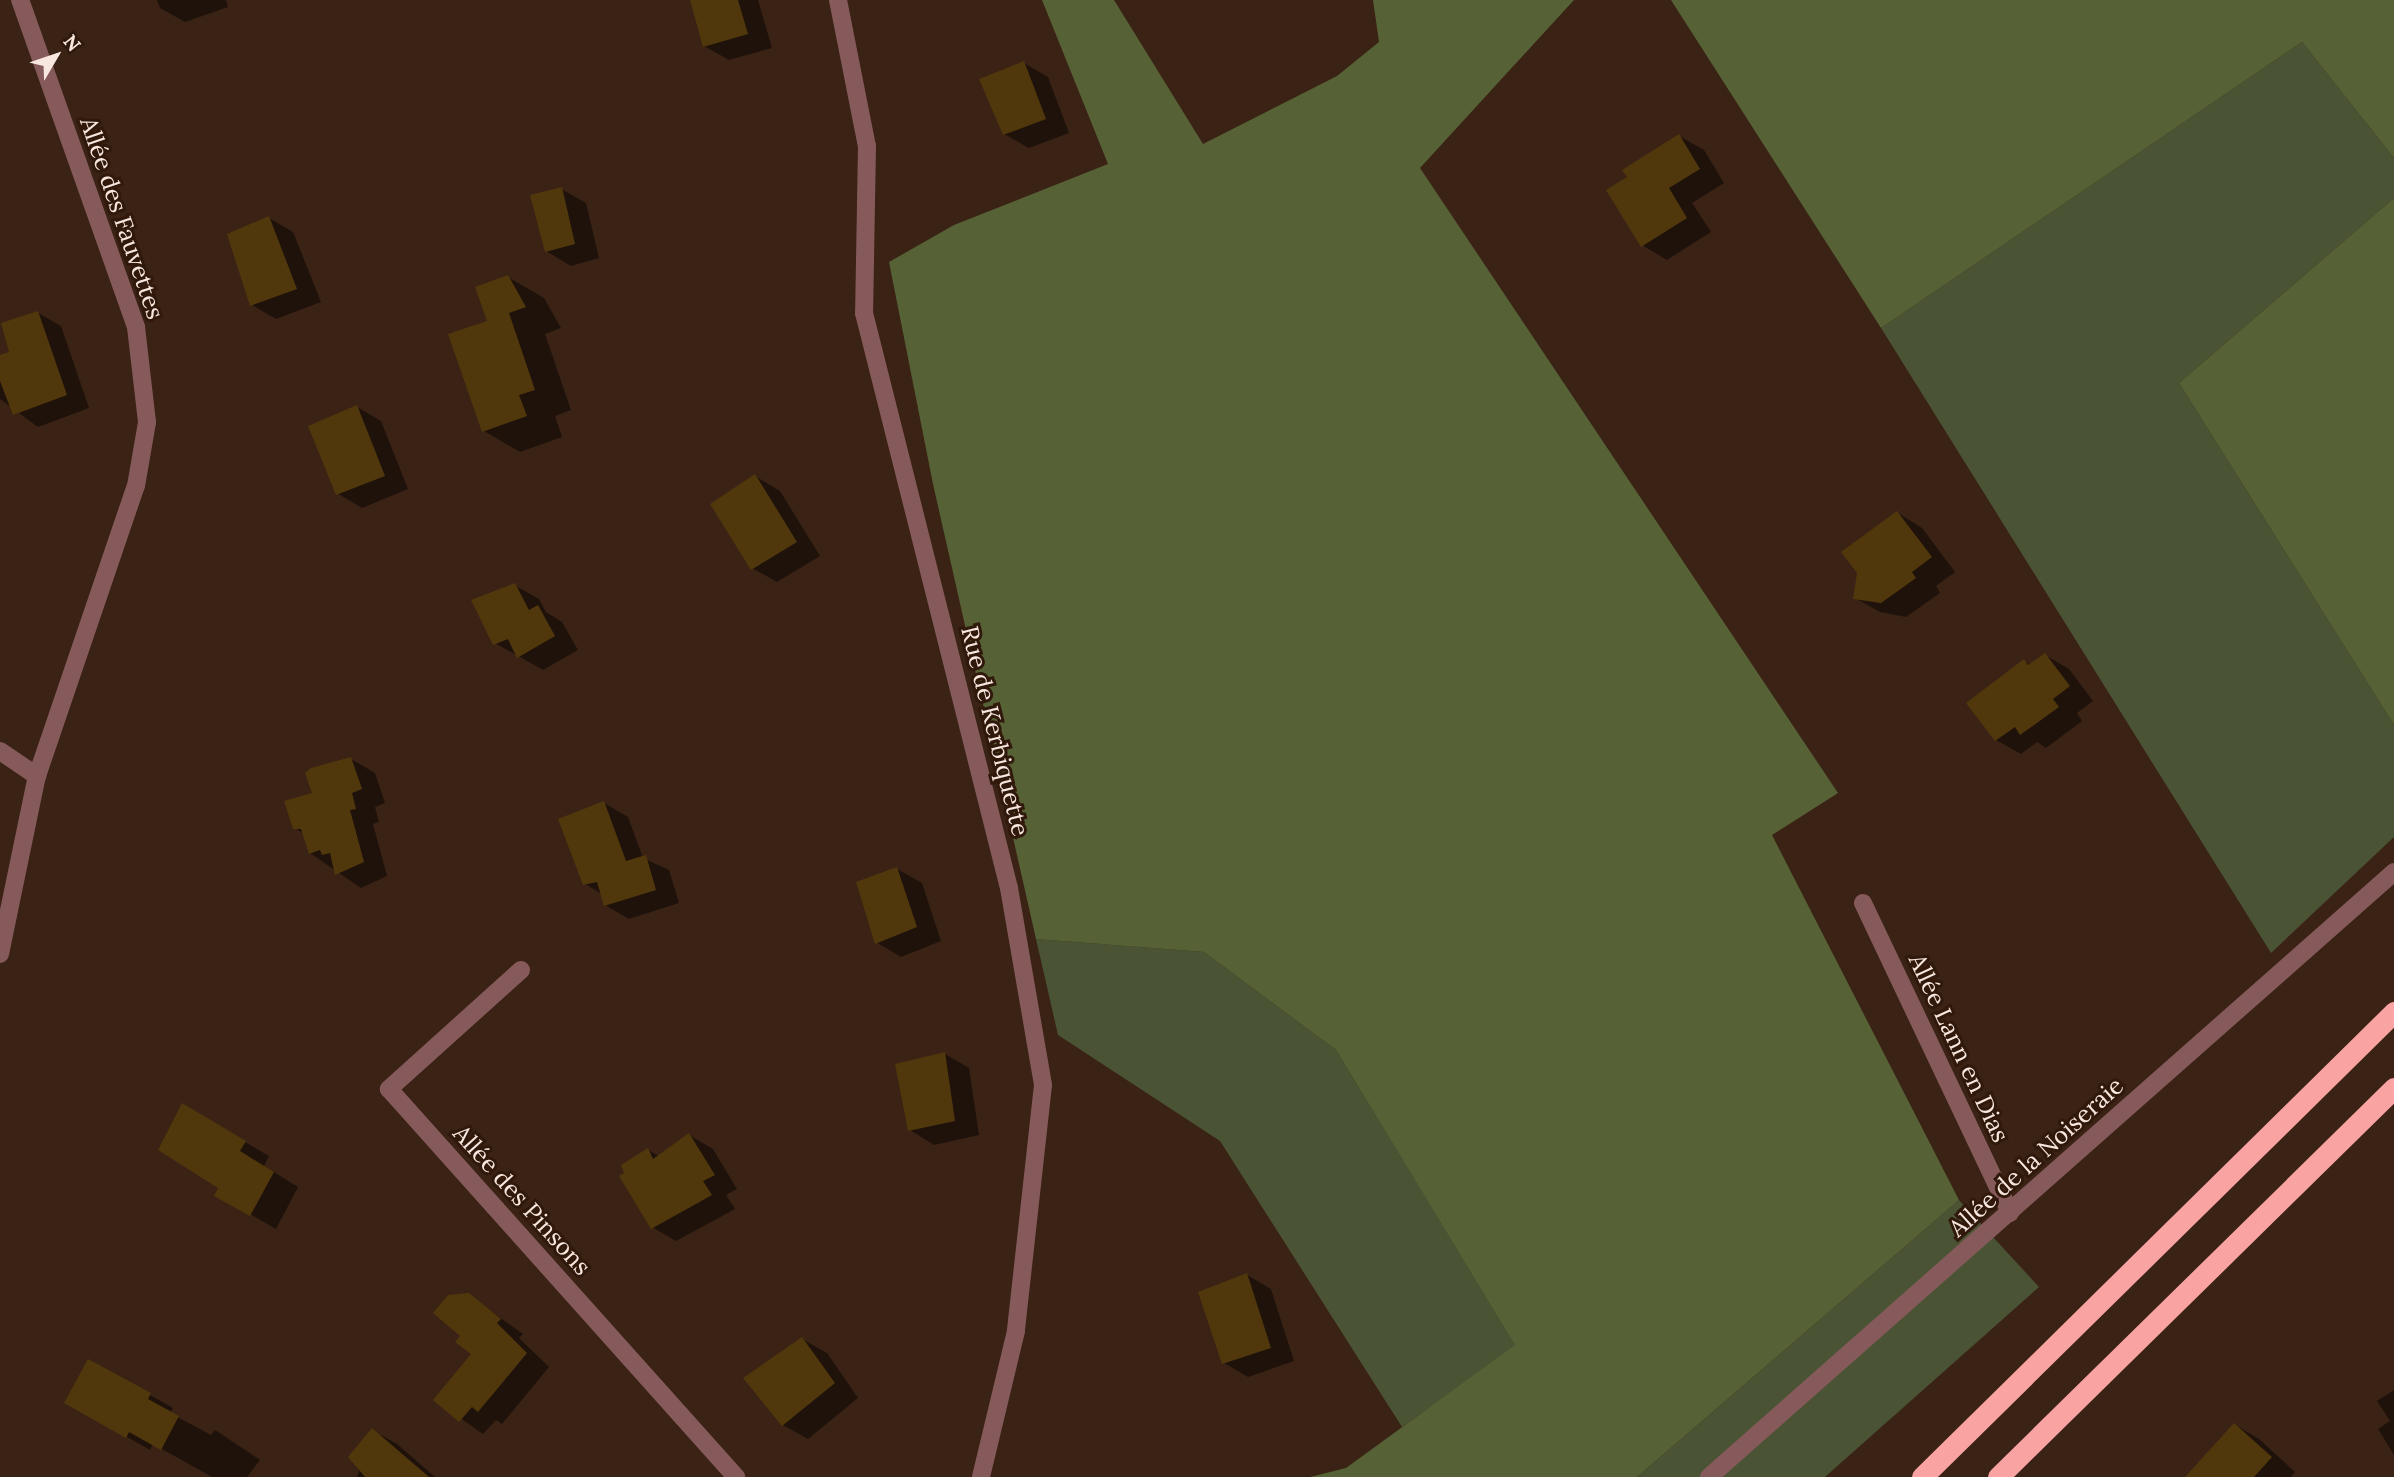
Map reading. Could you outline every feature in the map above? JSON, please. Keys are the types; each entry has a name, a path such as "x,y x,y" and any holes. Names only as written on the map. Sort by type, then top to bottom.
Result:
{"highway":[{"path":"1922,1477 2394,1012"},
{"path":"1998,1477 2394,1088"}],"street":[{"name":"Allée des Fauvettes","path":"0,954 37,776 136,486 147,422 136,327 20,0"},
{"name":"Rue de Kerbiquette","path":"838,0 867,146 864,313 1009,888 1043,1085 1016,1331 981,1477"},
{"path":"0,751 37,776"},
{"name":"Allée de la Noiseraie","path":"1709,1477 2394,872"},
{"name":"Allée Lann en Dias","path":"1863,903 2010,1213"},
{"name":"Allée des Pinsons","path":"522,970 389,1089 736,1477"}],"green space":[{"path":"1042,0 1114,0 1203,144 1337,76 1379,42 1373,0 1574,0 1420,168 1838,793 1772,835 1959,1200 1637,1477 1310,1477 1346,1468 1515,1345 1336,1050 1204,952 1036,939 933,484 889,262 954,225 1108,164"},
{"path":"1671,0 2394,0 2394,158 2302,42 1881,328"},
{"path":"2302,42 2394,158 2394,198 2179,383 2394,725 2394,837 2271,953 1881,328"},
{"path":"2394,198 2394,725 2179,383"},
{"path":"1036,939 1204,952 1336,1050 1516,1346 1402,1427 1220,1141 1058,1035"},
{"path":"1959,1200 2039,1287 1825,1477 1637,1477"}],"building":[{"path":"690,0 738,0 748,34 703,47"},
{"path":"1024,61 1046,119 1003,135 979,79"},
{"path":"1679,134 1700,169 1669,188 1687,218 1641,247 1606,190 1627,177 1622,170"},
{"path":"562,187 575,244 545,252 530,195"},
{"path":"269,216 297,289 250,306 227,234"},
{"path":"508,275 526,307 509,313 535,390 519,395 527,416 482,432 448,334 487,321 475,287"},
{"path":"38,311 67,395 13,415 0,381 0,355 9,352 1,323"},
{"path":"357,405 385,476 336,495 308,426"},
{"path":"755,474 797,542 751,570 710,504"},
{"path":"1897,511 1932,557 1912,572 1916,578 1881,603 1853,599 1857,573 1841,552"},
{"path":"515,583 529,610 538,605 555,636 517,658 508,639 493,645 471,600"},
{"path":"2045,653 2070,686 2053,699 2059,707 2020,735 2015,727 1995,741 1966,703 2024,659 2028,665"},
{"path":"351,757 362,789 352,793 356,809 350,810 364,862 335,875 330,853 322,855 320,850 309,854 301,829 293,829 284,801 312,793 305,773 311,768"},
{"path":"604,801 626,861 646,855 656,890 604,906 597,882 583,885 558,819"},
{"path":"897,867 917,927 875,944 856,882"},
{"path":"945,1052 955,1121 908,1131 895,1064"},
{"path":"182,1103 246,1141 240,1151 274,1172 250,1216 214,1196 218,1188 158,1150"},
{"path":"689,1133 715,1175 703,1181 712,1195 651,1229 619,1176 624,1173 621,1165 648,1148 653,1159"},
{"path":"1247,1273 1271,1348 1222,1364 1198,1292"},
{"path":"469,1293 501,1319 497,1323 527,1353 478,1412 472,1407 459,1422 433,1400 471,1354 455,1342 460,1336 433,1313 448,1295"},
{"path":"802,1337 835,1383 782,1426 743,1378"},
{"path":"88,1359 151,1393 148,1399 179,1416 161,1450 129,1432 126,1438 64,1403"},
{"path":"2234,1423 2272,1457 2254,1477 2185,1477"},
{"path":"372,1428 429,1477 365,1477 348,1457"}]}
